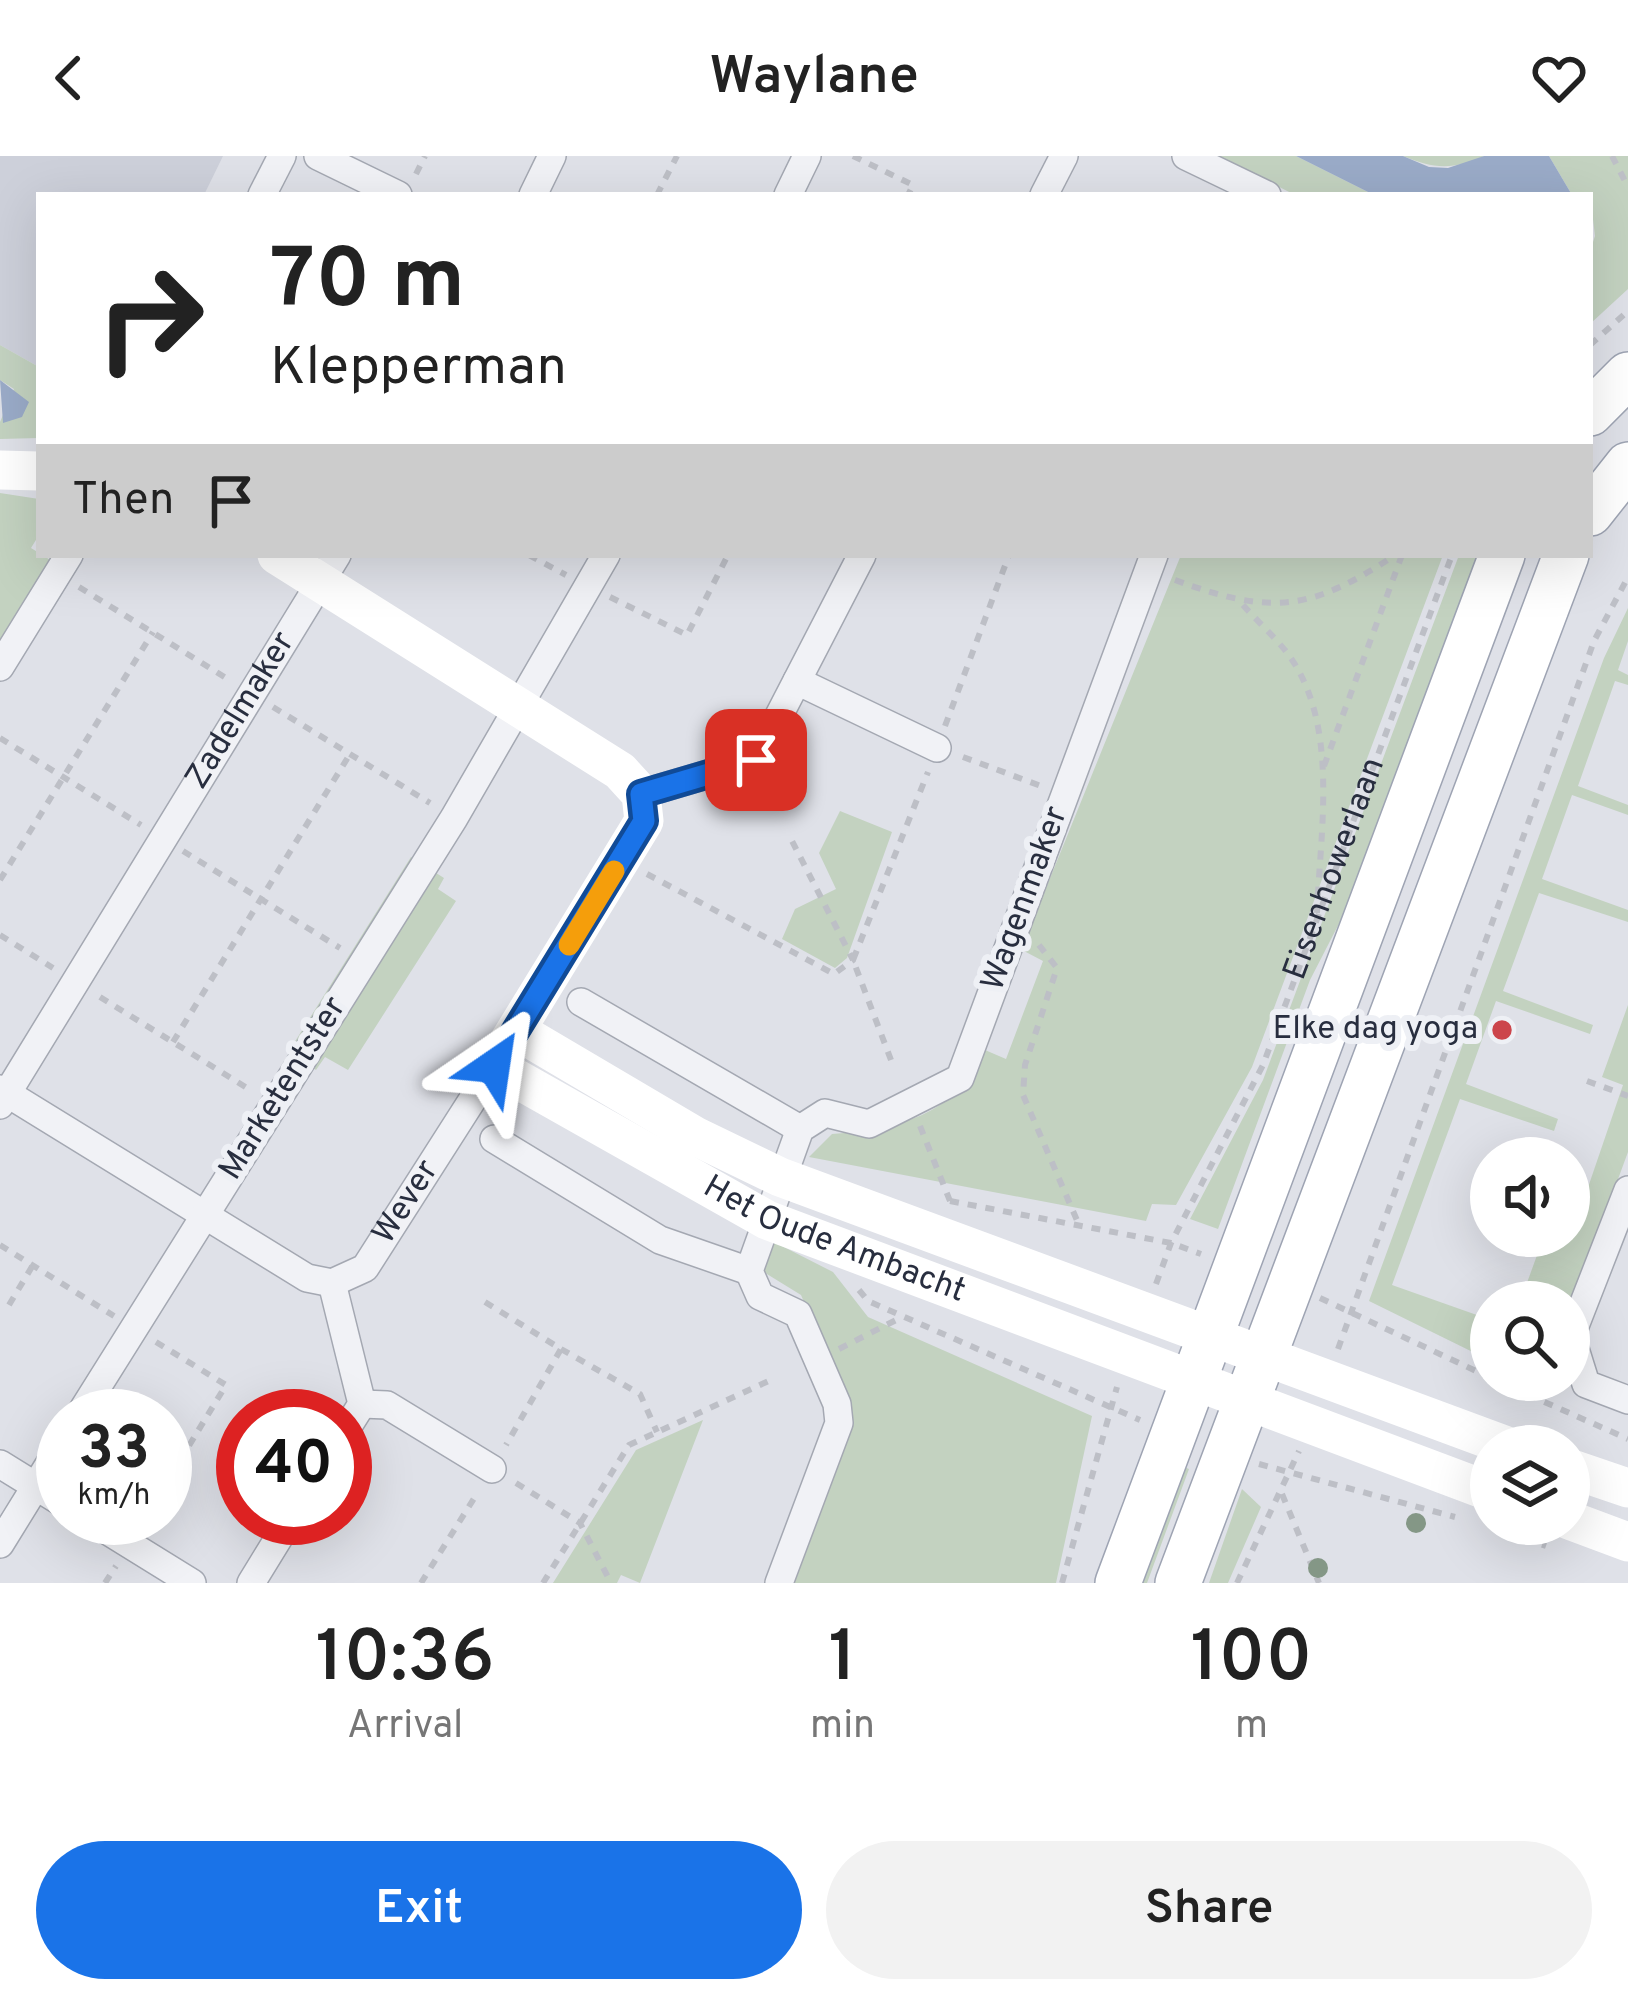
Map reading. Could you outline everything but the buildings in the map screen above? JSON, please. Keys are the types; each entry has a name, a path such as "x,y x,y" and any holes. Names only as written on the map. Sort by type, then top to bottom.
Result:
{"main road":[{"path":"1593,409 1628,375"},
{"path":"1593,509 1628,465"},
{"name":"Eisenhowerlaan","path":"1118,1583 1501,558"},
{"path":"1178,1583 1565,558"}],"street":[{"path":"264,192 282,156"},
{"path":"318,156 392,192"},
{"path":"534,192 552,156"},
{"path":"789,192 807,156"},
{"path":"1046,192 1064,156"},
{"path":"1186,156 1261,192"},
{"path":"0,470 36,471"},
{"path":"288,558 329,569 519,707 620,771 641,794 756,760 860,558"},
{"path":"454,818 604,558"},
{"name":"Wagenmaker","path":"800,1130 825,1113 868,1124 960,1078 1150,562"},
{"path":"0,667 63,564"},
{"name":"Zadelmaker","path":"164,838 329,569"},
{"path":"797,681 938,748"},
{"name":"Wever","path":"332,1282 365,1268 517,1031 644,821 641,794"},
{"name":"Marketentster","path":"96,1389 454,818"},
{"name":"Marketentster","path":"164,838 2,1096 308,1278 332,1282"},
{"path":"581,1002 800,1130 749,1271 760,1296 798,1314 837,1404 839,1424 779,1583"},
{"name":"Het Oude Ambacht","path":"517,1031 695,1136 780,1177 1146,1312 1202,1357"},
{"name":"Het Oude Ambacht","path":"494,1066 766,1220 1130,1355 1202,1357"},
{"path":"494,1139 660,1240 749,1271"},
{"path":"1628,1190 1571,1336 1586,1384 1628,1400"},
{"path":"332,1282 358,1389"},
{"path":"1202,1357 1263,1358 1470,1433"},
{"path":"1202,1357 1246,1401 1470,1507"},
{"path":"372,1404 386,1405 492,1469"},
{"path":"0,1464 36,1486 0,1544"},
{"path":"1590,1475 1628,1489"},
{"path":"1590,1537 1628,1541"},
{"path":"132,1545 192,1583"},
{"path":"251,1583 274,1545"}],"path":[{"path":"658,192 676,156"},
{"path":"854,156 913,185 910,192"},
{"path":"1612,156 1628,187"},
{"path":"1593,342 1628,311"},
{"path":"535,558 687,635 726,558"},
{"path":"620,860 834,974 853,960 1008,558"},
{"path":"1243,605 1306,600 1361,578 1394,558"},
{"path":"1323,770 1398,558"},
{"name":"Eisenhowerlaan","path":"1146,1312 1171,1243 1263,1065 1451,558"},
{"path":"1150,562 1243,605 1289,655 1311,700 1323,770 1316,920"},
{"path":"63,564 153,632 454,818"},
{"path":"1470,1368 1354,1310 1594,641 1628,577"},
{"path":"0,880 153,632"},
{"path":"938,748 1064,794"},
{"path":"173,1042 350,754"},
{"path":"790,836 853,960 891,1060"},
{"path":"1014,933 1047,948 1057,968 1025,1065 1023,1095 1079,1226"},
{"path":"0,935 274,1105"},
{"path":"1586,1081 1628,1096"},
{"path":"912,1104 950,1201"},
{"name":"Het Oude Ambacht","path":"927,1202 950,1201 1171,1243"},
{"path":"0,1245 226,1385 192,1441"},
{"path":"9,1305 33,1265"},
{"path":"485,1302 640,1394 658,1432"},
{"name":"Het Oude Ambacht","path":"818,1359 903,1316 1108,1409"},
{"path":"421,1583 561,1349"},
{"path":"1062,1583 1108,1409 1130,1355"},
{"path":"543,1583 629,1445 773,1379"},
{"path":"1541,1401 1628,1439"},
{"path":"492,1469 580,1522 611,1583"},
{"path":"1237,1583 1256,1533 1291,1475 1470,1510"},
{"path":"1282,1494 1319,1583"}],"shaded area":[{"path":"0,156 223,156 205,192 36,192 36,365 0,345"}],"green space":[{"path":"1218,156 1296,156 1368,192 1289,192"},
{"path":"1403,156 1484,156 1444,166"},
{"path":"1549,156 1628,156 1628,289 1593,321 1593,192 1570,192"},
{"path":"0,345 36,365 36,438 0,439 0,422 14,389 0,380"},
{"path":"0,493 36,499 36,540 31,548 36,558 52,561 0,643"},
{"path":"1180,558 1442,558 1252,1067 1176,1205 1152,1204 1146,1221 809,1157 832,1134 902,1123 941,1104 973,1072 985,1050 1006,1059 1043,961 1022,950"},
{"path":"1458,558 1484,558 1363,877 1310,980 1218,1229 1190,1219 1263,1080"},
{"path":"1628,608 1628,641 1618,670 1628,675 1628,685 1615,681 1578,786 1628,805 1628,815 1572,795 1542,879 1628,910 1628,922 1539,893 1503,991 1593,1025 1590,1034 1496,1001 1466,1084 1558,1119 1554,1131 1460,1099 1392,1285 1470,1313 1470,1351 1369,1301 1604,658"},
{"path":"840,811 892,832 847,958 835,968 782,939 795,909 836,889 819,853"},
{"path":"411,857 444,878 438,889 456,901 348,1070 325,1057 316,1070 289,1051"},
{"path":"1628,1005 1628,1152 1590,1255 1590,1182 1623,1085 1602,1077"},
{"path":"774,1242 833,1272 868,1317 1092,1416 1056,1583 791,1583 853,1414 801,1295 762,1271"},
{"path":"1536,1257 1589,1257 1580,1281 1528,1281"},
{"path":"703,1420 640,1583 621,1575 617,1583 553,1583 636,1450"},
{"path":"1179,1465 1189,1469 1147,1583 1136,1583"},
{"path":"1242,1489 1261,1507 1228,1583 1209,1583"}],"water":[{"path":"1296,156 1403,156 1429,167 1448,168 1484,156 1549,156 1570,192 1368,192"},
{"path":"0,380 29,402 22,417 3,423"}],"slow traffic":[{"path":"569,945 614,871"}],"place":[{"name":"Elke dag yoga","path":"1502,1030"}],"route":[{"path":"494,1066 644,821 641,794 756,760"}]}
